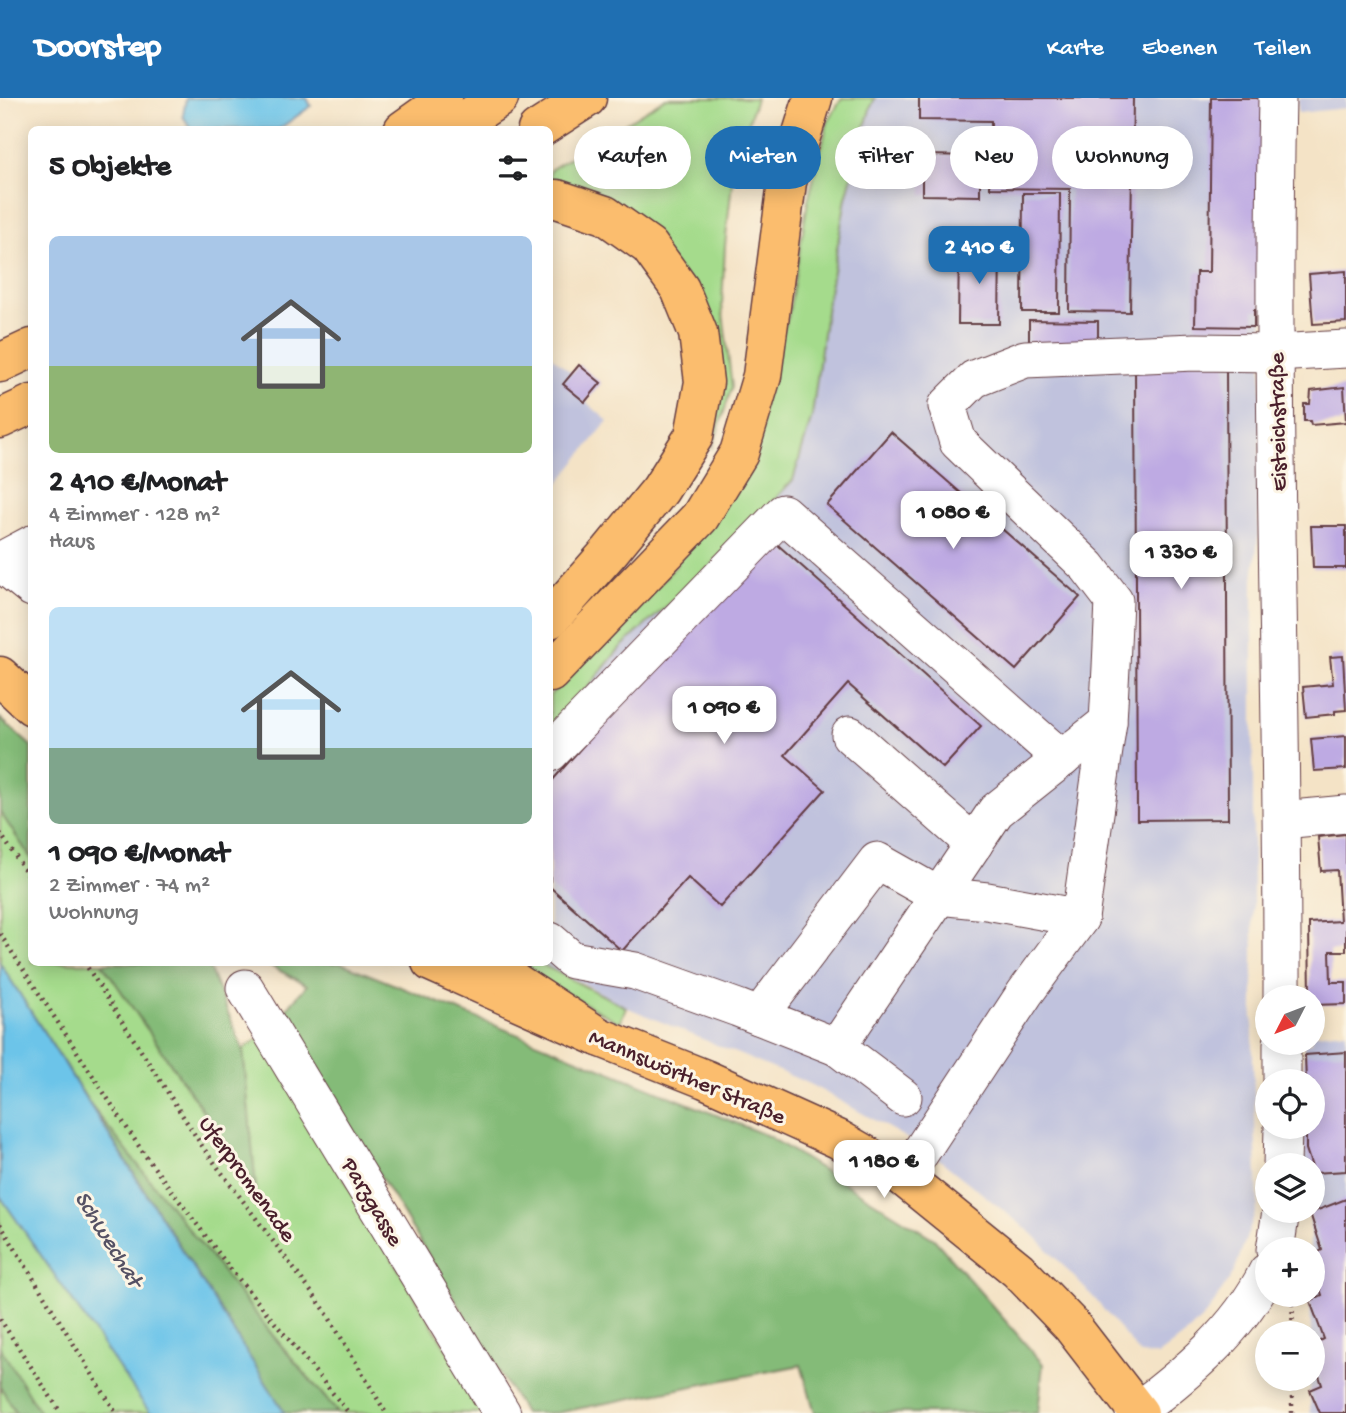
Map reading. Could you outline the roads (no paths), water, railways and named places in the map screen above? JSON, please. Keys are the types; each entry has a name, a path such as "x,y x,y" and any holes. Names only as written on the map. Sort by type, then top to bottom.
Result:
{"main road":[{"path":"409,126 438,105 443,98"},
{"path":"456,126 499,98"},
{"path":"543,126 587,98"},
{"path":"553,670 700,517 739,453 762,376 787,182 813,98"},
{"path":"553,199 605,215 649,246 680,289 698,333 704,382 694,436 660,489 553,616"},
{"path":"0,363 28,350"},
{"path":"0,419 28,406"},
{"path":"0,676 28,702"},
{"name":"Mannswörther Straße","path":"441,966 838,1139 902,1176 1017,1270 1071,1325 1137,1412"},
{"path":"490,966 599,1037"}],"street":[{"name":"Eisteichstraße","path":"1277,98 1275,353 1282,985"},
{"path":"902,1176 918,1156 1025,993 1080,918 1108,722 1114,601 1088,567 958,442 947,406 974,379 1024,359 1346,349"},
{"path":"553,750 783,513 1062,759"},
{"path":"28,546 0,562 28,585"},
{"path":"837,1047 996,811 1108,722"},
{"path":"850,734 974,844"},
{"path":"1282,820 1346,814"},
{"path":"759,1016 877,861 939,896 987,901 1080,918"},
{"path":"553,944 572,960 635,971 837,1047 903,1097"},
{"name":"Parzgasse","path":"245,988 502,1413"},
{"path":"1137,1412 1198,1361 1228,1331 1255,1293"}],"water":[{"path":"186,98 307,98 311,106 283,126 189,126 183,116"},
{"name":"Schwechat","path":"0,963 285,1413 150,1413 0,1196"}]}
